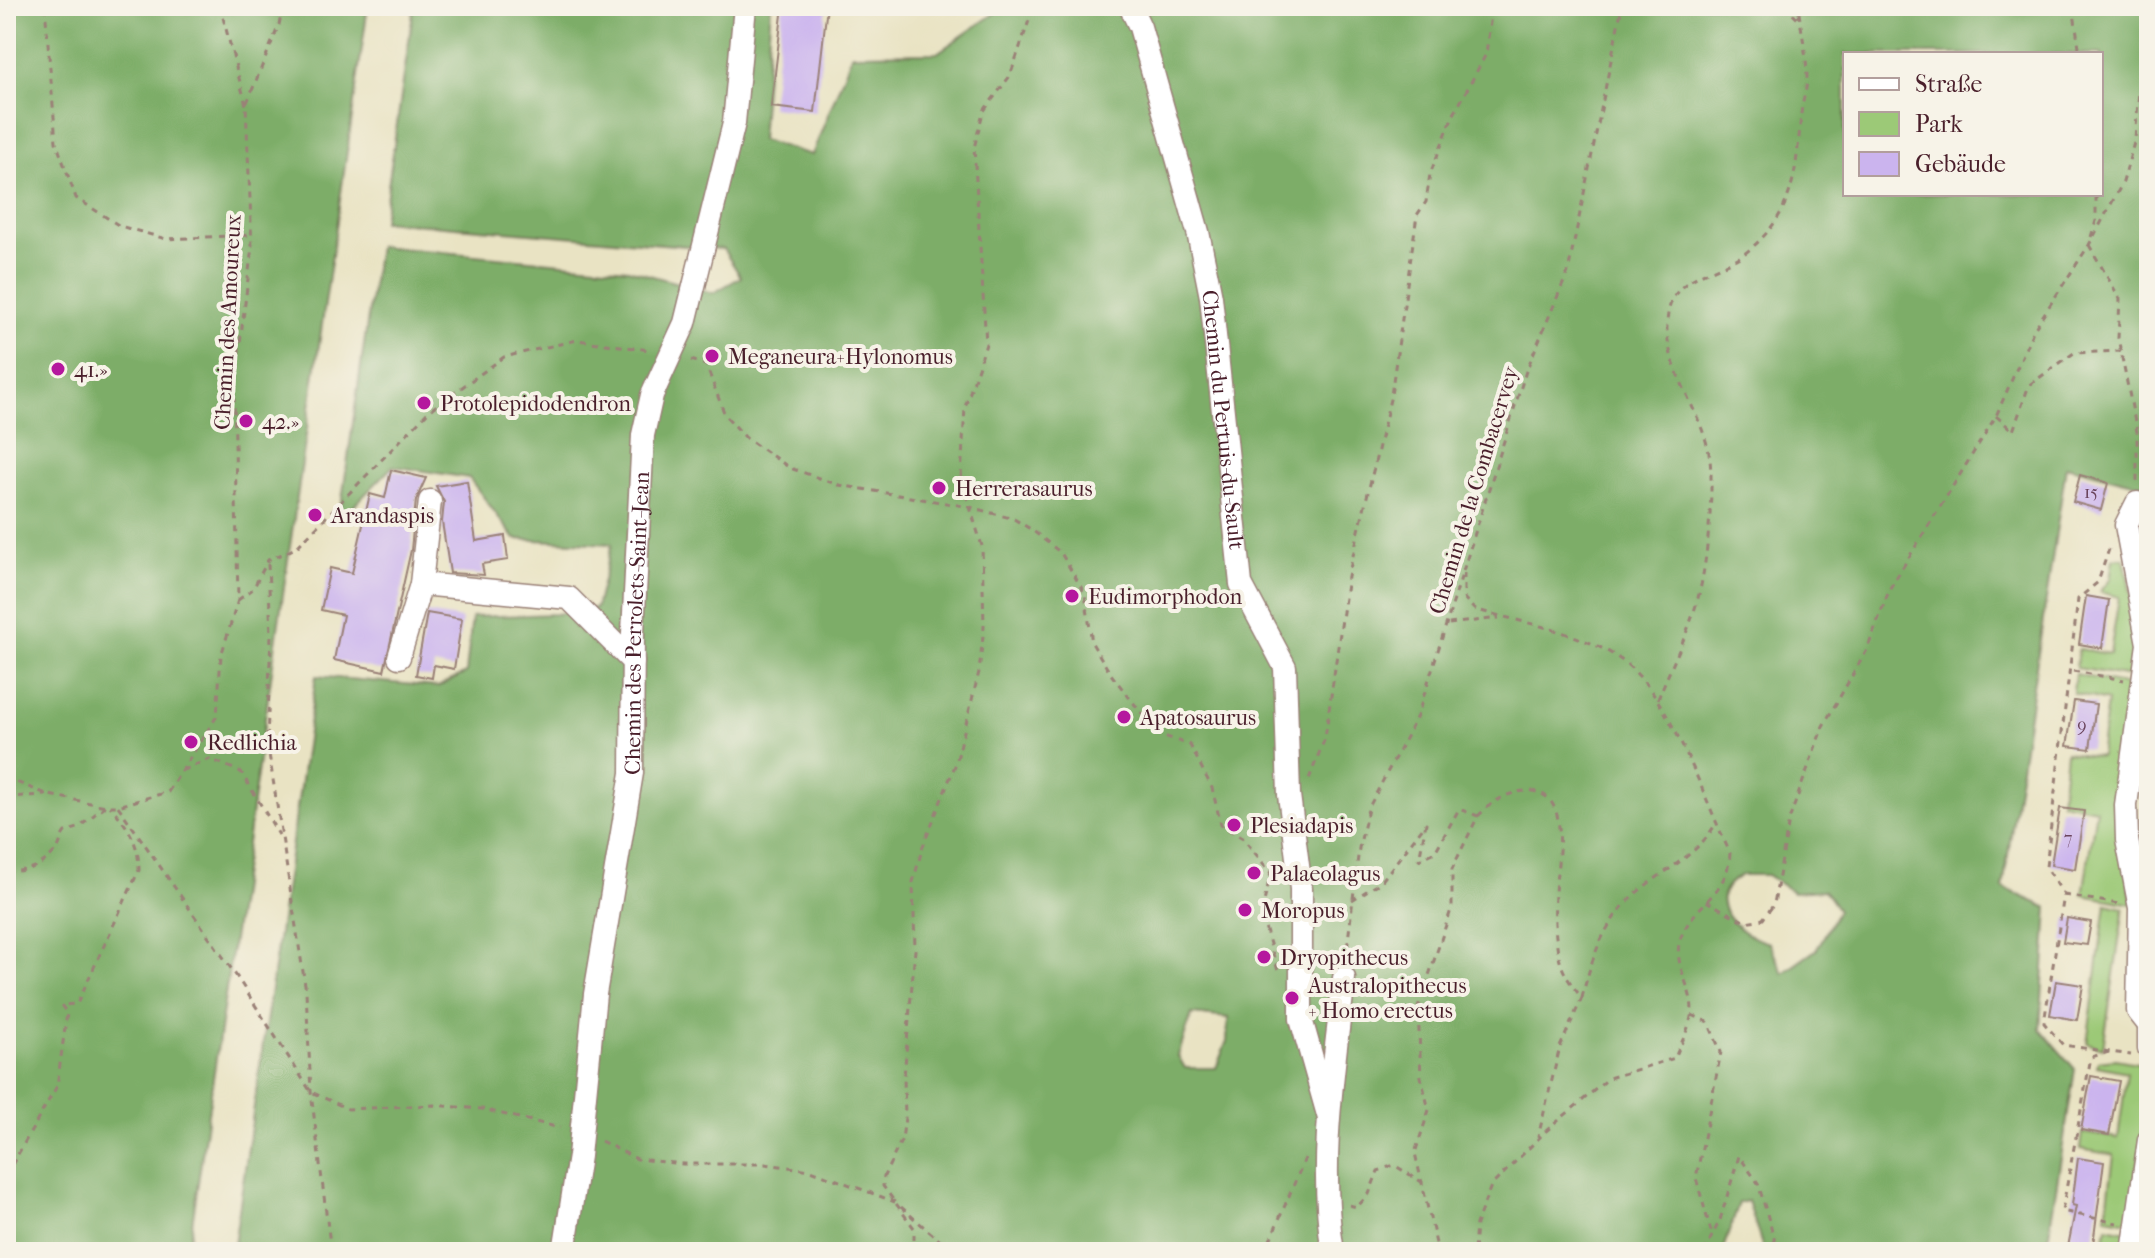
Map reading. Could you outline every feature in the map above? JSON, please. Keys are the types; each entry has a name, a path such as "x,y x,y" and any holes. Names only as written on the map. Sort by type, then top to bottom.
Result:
{"street":[{"name":"Chemin des Perrolets-Saint-Jean","path":"564,1252 582,1133 595,994 632,773 633,662 643,435 652,395 685,323 734,123 745,6"},
{"name":"Chemin du Pertuis-du-Sault","path":"1130,6 1140,27 1194,217 1211,297 1241,584 1285,667 1289,795 1301,889 1301,1019 1328,1115"},
{"path":"399,657 421,584 430,501"},
{"path":"2137,503 2126,525 2148,644 2126,805 2127,840 2140,908 2138,1011 2149,1028 2139,1045"},
{"path":"421,584 569,598 633,662"},
{"name":"Chemin du Pertuis-du-Sault","path":"1333,1252 1328,1223 1328,1115 1344,978"},
{"path":"2133,1252 2149,1140"}],"path":[{"path":"45,6 56,142 76,198 120,226 166,239 251,235"},
{"path":"220,6 246,105"},
{"name":"Chemin des Amoureux","path":"238,600 234,391 251,235 246,105 279,25 283,6"},
{"path":"914,1252 914,1228 883,1186 884,1176 902,1139 905,1118 904,1077 915,950 913,882 923,846 956,763 979,672 984,627 982,546 961,478 965,407 986,344 974,148 983,112 1010,76 1034,6"},
{"path":"1306,786 1325,738 1348,577 1391,395 1417,215 1426,202 1430,174 1453,116 1486,54 1492,6"},
{"name":"Chemin de la Combacervey","path":"1344,978 1352,900 1368,809 1418,714 1449,624 1468,550 1526,371 1568,272 1622,6"},
{"path":"1784,6 1800,21"},
{"path":"1658,699 1698,598 1710,493 1709,453 1672,353 1667,330 1669,309 1674,295 1693,279 1744,254 1774,223 1787,203 1795,180 1807,79 1798,6"},
{"path":"2073,6 2080,52"},
{"path":"1706,901 1745,922 1763,919 1774,904 1789,820 1823,726 1867,650 1890,588 1996,416 2033,331 2089,245 2123,182 2135,139 2140,79 2149,53"},
{"path":"2096,196 2096,221 2089,245 2120,299 2121,351 2137,432 2137,503"},
{"path":"6,778 49,795 108,806 168,792 217,716 221,656 238,600 253,589 268,560 296,548 429,411 504,357 577,340 671,353 706,365 725,415 746,438 790,468 839,485 970,507 1014,519 1061,553 1085,594 1092,643 1110,673 1158,734 1190,745 1212,788 1221,825 1243,838 1271,873 1261,914 1277,959 1281,984"},
{"path":"1996,416 2013,431 2029,385 2074,353 2121,351"},
{"path":"2126,525 2114,526 2102,574 2078,599 2072,671 2046,867 2064,895 2044,1023 2063,1045 2131,1055 2139,1045"},
{"path":"1468,550 1464,598 1474,609 1584,641 1622,661 1658,699 1730,853 1729,872 1681,937 1678,958 1692,1015 1675,1058 1609,1078 1538,1139 1491,1186 1476,1224 1474,1252"},
{"path":"268,560 271,634 267,741 306,991 311,1092 331,1252"},
{"path":"1449,624 1503,617"},
{"path":"2072,671 2144,683"},
{"path":"183,770 210,759 241,772 281,839"},
{"path":"1438,1252 1424,1201 1425,1184 1415,1153 1429,1110 1421,1077 1418,1008 1452,907 1452,869 1478,816 1503,797 1528,791 1542,793 1554,806 1560,830 1554,916 1560,962 1570,984 1582,998"},
{"path":"6,797 49,795"},
{"path":"6,872 23,873 42,863 59,847 65,832 78,828 108,806"},
{"path":"6,1175 57,1086 67,1013 61,1005 77,1004 139,870 139,852 133,835 108,806"},
{"path":"118,806 237,977 311,1092 348,1109 434,1105 482,1109 582,1133 637,1159 765,1164 811,1170 895,1202 953,1252"},
{"path":"1352,900 1381,882 1426,823 1419,860 1435,852 1459,809 1478,816"},
{"path":"1538,1139 1560,1047 1582,998 1599,944 1622,907 1706,841 1716,823"},
{"path":"2064,895 2140,908"},
{"path":"1692,1015 1708,1022 1721,1052 1696,1178 1712,1235"},
{"path":"2111,1052 2091,1057 2062,1211 2136,1227"},
{"path":"1265,1252 1308,1153"},
{"path":"1704,1252 1720,1220 1739,1156 1758,1183 1778,1252"},
{"path":"1330,1201 1357,1207 1369,1194 1378,1171 1394,1165 1425,1184"}],"green space":[{"path":"6,6 368,6 188,1252 6,1252"},
{"path":"414,6 771,6 761,140 812,155 852,54 937,53 998,11 998,6 2149,6 2149,487 2066,466 2003,888 2048,908 2040,1029 2075,1069 2046,1252 1764,1252 1748,1201 1739,1203 1722,1252 233,1252 316,676 438,687 466,673 472,617 556,614 596,608 612,544 515,539 469,478 393,466 339,521 378,246 628,269 713,293 741,277 723,249 383,221","holes":["1742,875 1767,875 1793,892 1824,890 1838,910 1817,949 1783,973 1769,943 1746,932 1727,915 1723,894 1729,884","1192,1014 1228,1018 1227,1041 1216,1068 1185,1068 1178,1056"]},
{"path":"2124,558 2137,623 2137,678 2076,668 2078,649 2110,654 2119,597 2100,592 2110,580 2113,559"},
{"path":"2075,674 2132,686 2117,780 2117,807 2132,904 2083,895 2096,809 2061,802 2066,752 2100,757 2107,701 2073,693"},
{"path":"2106,904 2124,908 2103,1048 2087,1043"},
{"path":"2115,1059 2137,1063 2147,1069 2147,1103 2130,1221 2106,1217 2114,1155 2080,1149 2082,1133 2118,1138 2127,1072 2097,1066 2098,1061"},
{"path":"2107,1227 2127,1231 2124,1252 2102,1252"}],"building":[{"path":"783,6 827,6 815,112 771,107"},
{"path":"391,470 426,478 416,500 411,550 384,671 334,660 343,615 321,610 330,568 352,573 370,494 385,498"},
{"path":"2080,475 2108,483 2101,510 2073,502"},
{"path":"467,481 476,541 505,536 508,560 482,564 484,575 450,573 442,522 444,502 436,486"},
{"path":"2086,596 2109,600 2102,648 2079,644"},
{"path":"427,613 462,619 454,669 434,665 432,678 416,675"},
{"path":"2074,701 2096,704 2090,749 2067,746"},
{"path":"2060,808 2084,811 2075,869 2051,865"},
{"path":"2067,918 2091,922 2087,945 2063,942"},
{"path":"2056,981 2083,985 2077,1020 2050,1015"},
{"path":"2091,1076 2119,1081 2109,1135 2081,1130"},
{"path":"2078,1158 2104,1162 2092,1252 2067,1252 2076,1206 2072,1205"}],"place":[{"name":"Meganeura+Hylonomus","path":"712,356"},
{"name":"41.»","path":"58,369"},
{"name":"Protolepidodendron","path":"424,403"},
{"name":"42.»","path":"246,421"},
{"name":"Herrerasaurus","path":"939,488"},
{"name":"Arandaspis","path":"315,515"},
{"name":"Eudimorphodon","path":"1072,596"},
{"name":"Apatosaurus","path":"1124,717"},
{"name":"Redlichia","path":"191,742"},
{"name":"Plesiadapis","path":"1234,825"},
{"name":"Palaeolagus","path":"1254,873"},
{"name":"Moropus","path":"1245,910"},
{"name":"Dryopithecus","path":"1264,957"},
{"name":"Australopithecus + Homo erectus","path":"1292,998"}]}
